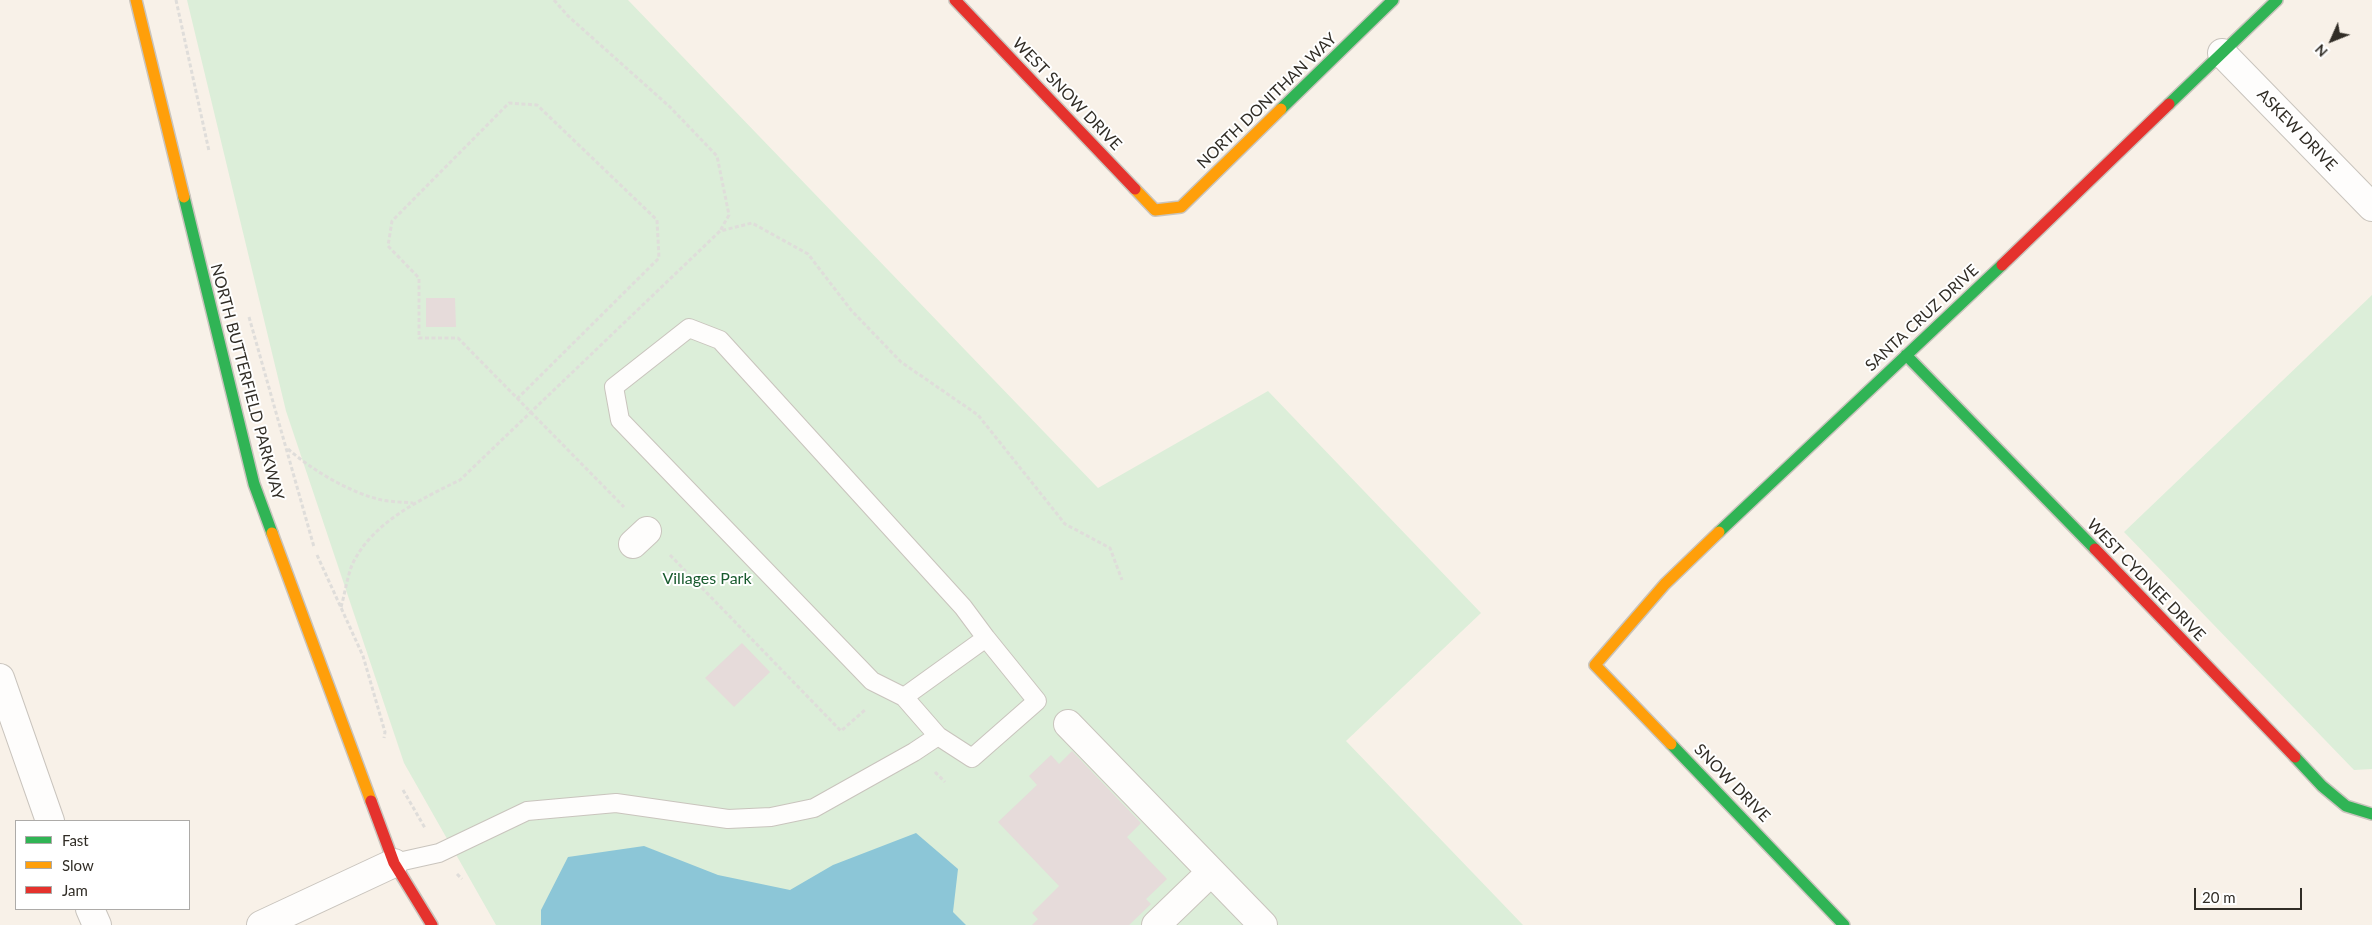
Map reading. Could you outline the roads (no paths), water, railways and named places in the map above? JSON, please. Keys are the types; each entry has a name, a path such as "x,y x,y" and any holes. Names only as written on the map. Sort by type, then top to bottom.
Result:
{"street":[{"name":"NORTH BUTTERFIELD PARKWAY","path":"136,0 254,484 394,863 432,925"},
{"name":"WEST SNOW DRIVE","path":"955,0 1155,210"},
{"name":"NORTH DONITHAN WAY","path":"1155,210 1182,207 1393,0"},
{"name":"SANTA CRUZ DRIVE","path":"1595,665 1665,584 2277,0"},
{"name":"ASKEW DRIVE","path":"2222,53 2372,207"},
{"name":"WEST CYDNEE DRIVE","path":"1906,355 2054,506 2322,786 2346,806 2372,814"},
{"name":"SNOW DRIVE","path":"1595,665 1844,925"},
{"path":"0,678 50,820"},
{"path":"1068,724 1263,925"},
{"path":"261,925 394,863"},
{"path":"1156,925 1211,872"},
{"path":"90,910 97,925"}],"lane":[{"path":"689,328 720,340 963,607 1037,701 972,758 938,736 904,697 872,681 620,420 614,387 689,328"},
{"path":"904,697 986,638"},
{"path":"394,863 439,853 527,810 616,803 728,819 771,817 814,808 914,752 938,736"}],"water":[{"path":"916,833 958,869 953,912 966,925 541,925 541,910 568,857 644,846 718,875 790,890 833,865"}],"park label":[{"name":"Villages Park","path":"707,579"}]}
